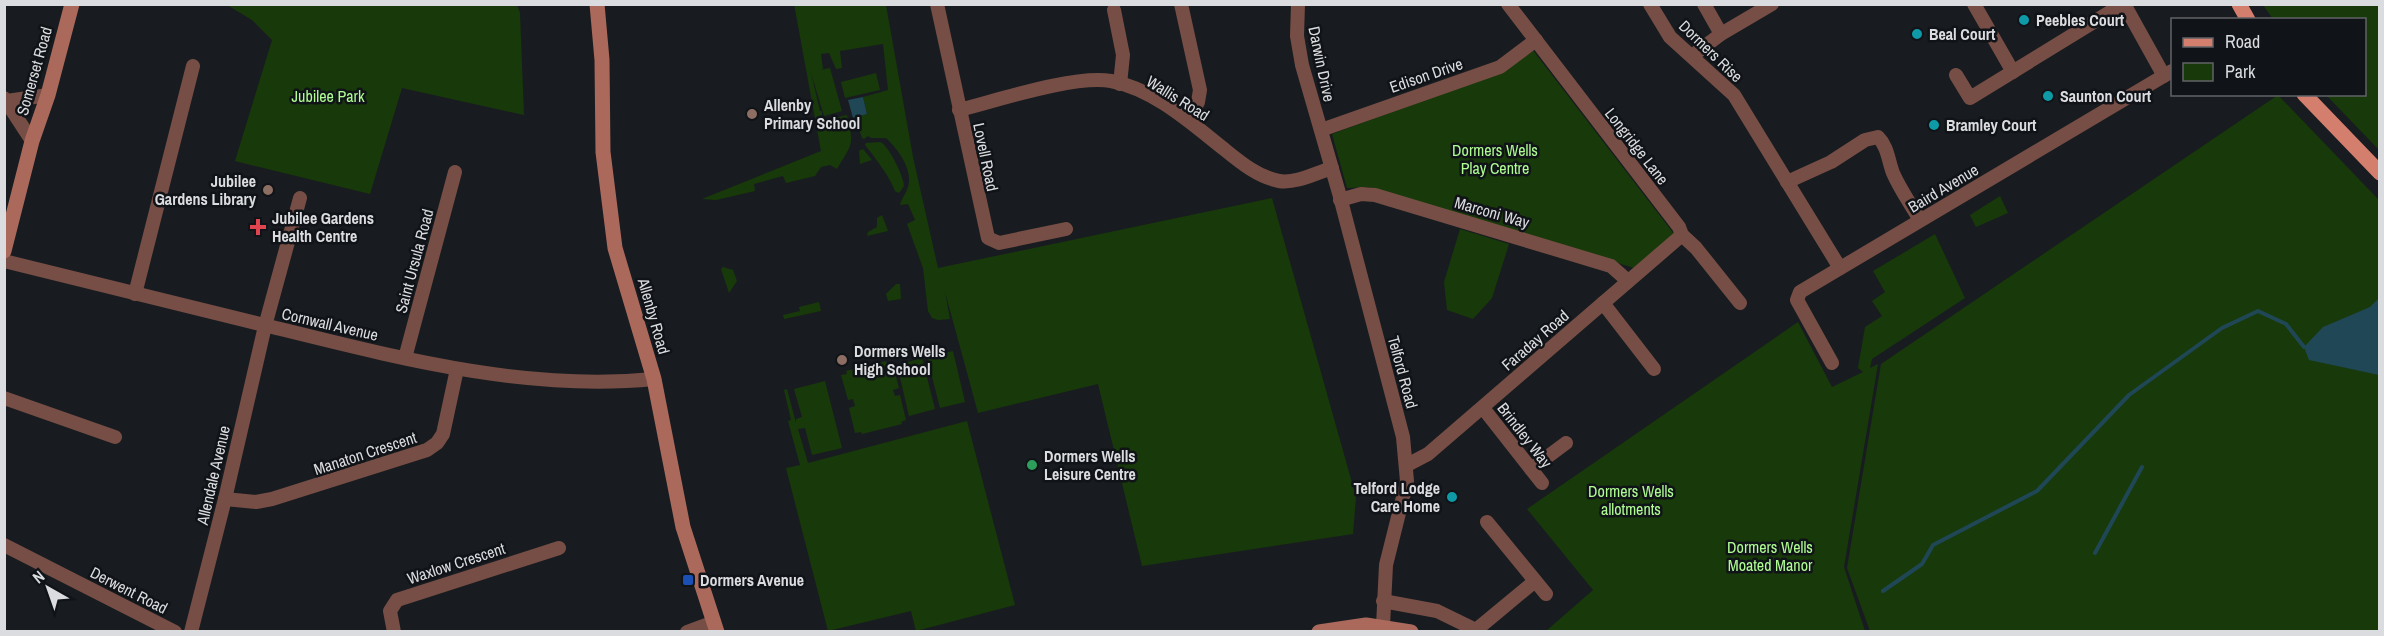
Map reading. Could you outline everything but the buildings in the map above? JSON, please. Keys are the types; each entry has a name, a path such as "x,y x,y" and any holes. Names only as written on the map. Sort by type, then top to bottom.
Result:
{"main road":[{"path":"2239,4 2247,18"},
{"path":"2306,96 2379,173"}],"street":[{"name":"Somerset Road","path":"4,251 32,141 48,95 72,4"},
{"name":"Allenby Road","path":"597,4 602,60 603,152 615,248 654,379 678,507 716,627"},
{"name":"Lovell Road","path":"937,4 988,238 999,243 1066,228"},
{"path":"1181,4 1200,90 1198,102 1188,120"},
{"name":"Darwin Drive","path":"1298,4 1296,23 1299,49 1321,130"},
{"name":"Dormers Rise","path":"1650,4 1670,37 1734,96 1840,267"},
{"path":"1704,4 1721,34"},
{"path":"1692,56 1721,34 1772,4"},
{"path":"1974,4 2013,72"},
{"path":"1956,75 1970,98 2124,4 2168,74"},
{"name":"Longridge Lane","path":"1508,5 1679,227 1682,235 1696,248 1740,303"},
{"path":"1114,10 1124,56 1120,84"},
{"name":"Edison Drive","path":"1321,130 1500,67 1536,40"},
{"path":"135,294 193,66"},
{"name":"Baird Avenue","path":"1832,363 1797,300 1800,292 2168,74"},
{"name":"Wallis Road","path":"959,110 1078,81 1101,80 1120,84 1154,99 1188,120 1243,164 1271,179 1285,181 1332,168"},
{"path":"32,141 6,100 48,95"},
{"name":"Telford Road","path":"1321,130 1398,413 1407,465 1404,496 1386,565 1383,626"},
{"path":"1787,182 1831,162 1865,140 1878,137 1886,148 1893,173 1920,220"},
{"name":"Saint Ursula Road","path":"405,358 455,172"},
{"name":"Marconi Way","path":"1340,200 1360,194 1376,195 1611,266 1628,281"},
{"name":"Allendale Avenue","path":"191,632 300,198"},
{"name":"Faraday Road","path":"1407,465 1428,454 1483,408 1682,235"},
{"name":"Cornwall Avenue","path":"4,261 266,326 457,369 546,379 602,381 654,379"},
{"path":"1603,303 1654,369"},
{"name":"Manaton Crescent","path":"225,499 256,502 272,499 427,450 441,439 457,369"},
{"path":"4,398 115,437"},
{"name":"Brindley Way","path":"1483,408 1542,483"},
{"path":"1531,469 1566,443"},
{"path":"1487,522 1546,594"},
{"name":"Derwent Road","path":"4,545 175,632"},
{"name":"Waxlow Crescent","path":"394,632 390,611 397,600 559,548"},
{"path":"1383,601 1437,611 1475,631 1535,581"},
{"path":"1319,632 1348,626 1383,626 1412,632"},
{"path":"687,632 716,627"}],"green space":[{"path":"794,4 886,5 913,157 938,268 1272,198 1356,497 1353,534 1142,566 1098,384 978,413 945,292 950,319 932,318 928,311 923,268 907,224 915,220 908,204 900,205 909,184 905,163 886,138 868,136 862,138 855,117 867,114 863,97 888,90 883,44 840,51 842,68 836,69 829,53 821,54 823,69 820,70 830,68 842,111 824,116 811,73 820,111 822,111 822,121 847,115 851,143 837,169 830,165 821,167 815,176 786,183 783,176 754,184 755,191 716,200 702,199 821,151"},
{"name":"Jubilee Park","path":"227,5 517,5 520,13 524,115 402,88 370,194 235,161 272,40 252,20"},
{"path":"2263,5 2379,5 2379,150 2327,96 2366,96 2366,18 2272,18"},
{"name":"Dormers Wells Play Centre","path":"1532,49 1674,234 1634,268 1369,187 1347,188 1332,134 1498,73"},
{"path":"876,73 880,90 845,98 841,82"},
{"path":"2279,96 2379,200 2379,631 1870,631 1847,568 1881,364"},
{"path":"880,142 891,154 901,176 904,186 899,193 895,191 886,173 865,145"},
{"path":"863,149 872,160 860,164 859,151"},
{"path":"2000,196 2008,213 1976,227 1970,215"},
{"path":"882,215 888,231 867,236 868,232 877,227 877,218"},
{"path":"1460,229 1509,244 1492,298 1473,319 1447,310 1444,282"},
{"path":"1935,234 1965,298 1872,359 1870,368 1878,364 1844,567 1865,631 1546,631 1593,590 1527,509 1798,322 1832,387 1863,372 1858,368 1865,327 1882,316 1872,301 1885,292 1873,271"},
{"path":"723,267 733,270 737,281 729,293 721,269"},
{"path":"896,284 900,284 901,299 888,301 886,294"},
{"path":"819,302 821,311 784,319 783,315 800,311 799,307"},
{"path":"953,351 965,402 940,408 927,357"},
{"path":"922,358 935,409 909,416 897,365"},
{"path":"886,361 887,364 892,362 899,388 893,390 895,396 900,395 906,420 901,422 902,424 862,434 861,432 855,433 849,408 855,406 853,399 848,400 841,375 847,374 846,371"},
{"path":"825,381 842,448 812,455 805,428 798,429 808,463 967,421 1015,605 916,631 911,611 828,631 786,468 800,465 788,421 791,420 784,390 787,389 796,423 796,419 802,417 794,389"}],"water":[{"path":"863,97 867,114 853,118 848,100"},
{"path":"2379,298 2379,375 2309,360 2304,347 2323,327 2370,307"}],"waterway":[{"path":"1883,591 1922,564 1933,545 2037,491 2129,395 2222,328 2258,311 2286,324 2304,347"},
{"path":"2095,553 2142,467"}],"place":[{"name":"Peebles Court","path":"2024,20"},
{"name":"Beal Court","path":"1917,34"},
{"name":"Saunton Court","path":"2048,96"},
{"name":"Allenby Primary School","path":"752,114"},
{"name":"Bramley Court","path":"1934,125"},
{"name":"Jubilee Gardens Library","path":"268,190"},
{"name":"Jubilee Gardens Health Centre","path":"258,227"},
{"name":"Dormers Wells High School","path":"842,360"},
{"name":"Dormers Wells Leisure Centre","path":"1032,465"},
{"name":"Telford Lodge Care Home","path":"1452,497"},
{"name":"Dormers Avenue","path":"688,580"}],"park label":[{"name":"Dormers Wells allotments","path":"1631,500"},
{"name":"Dormers Wells Moated Manor","path":"1770,556"}]}
